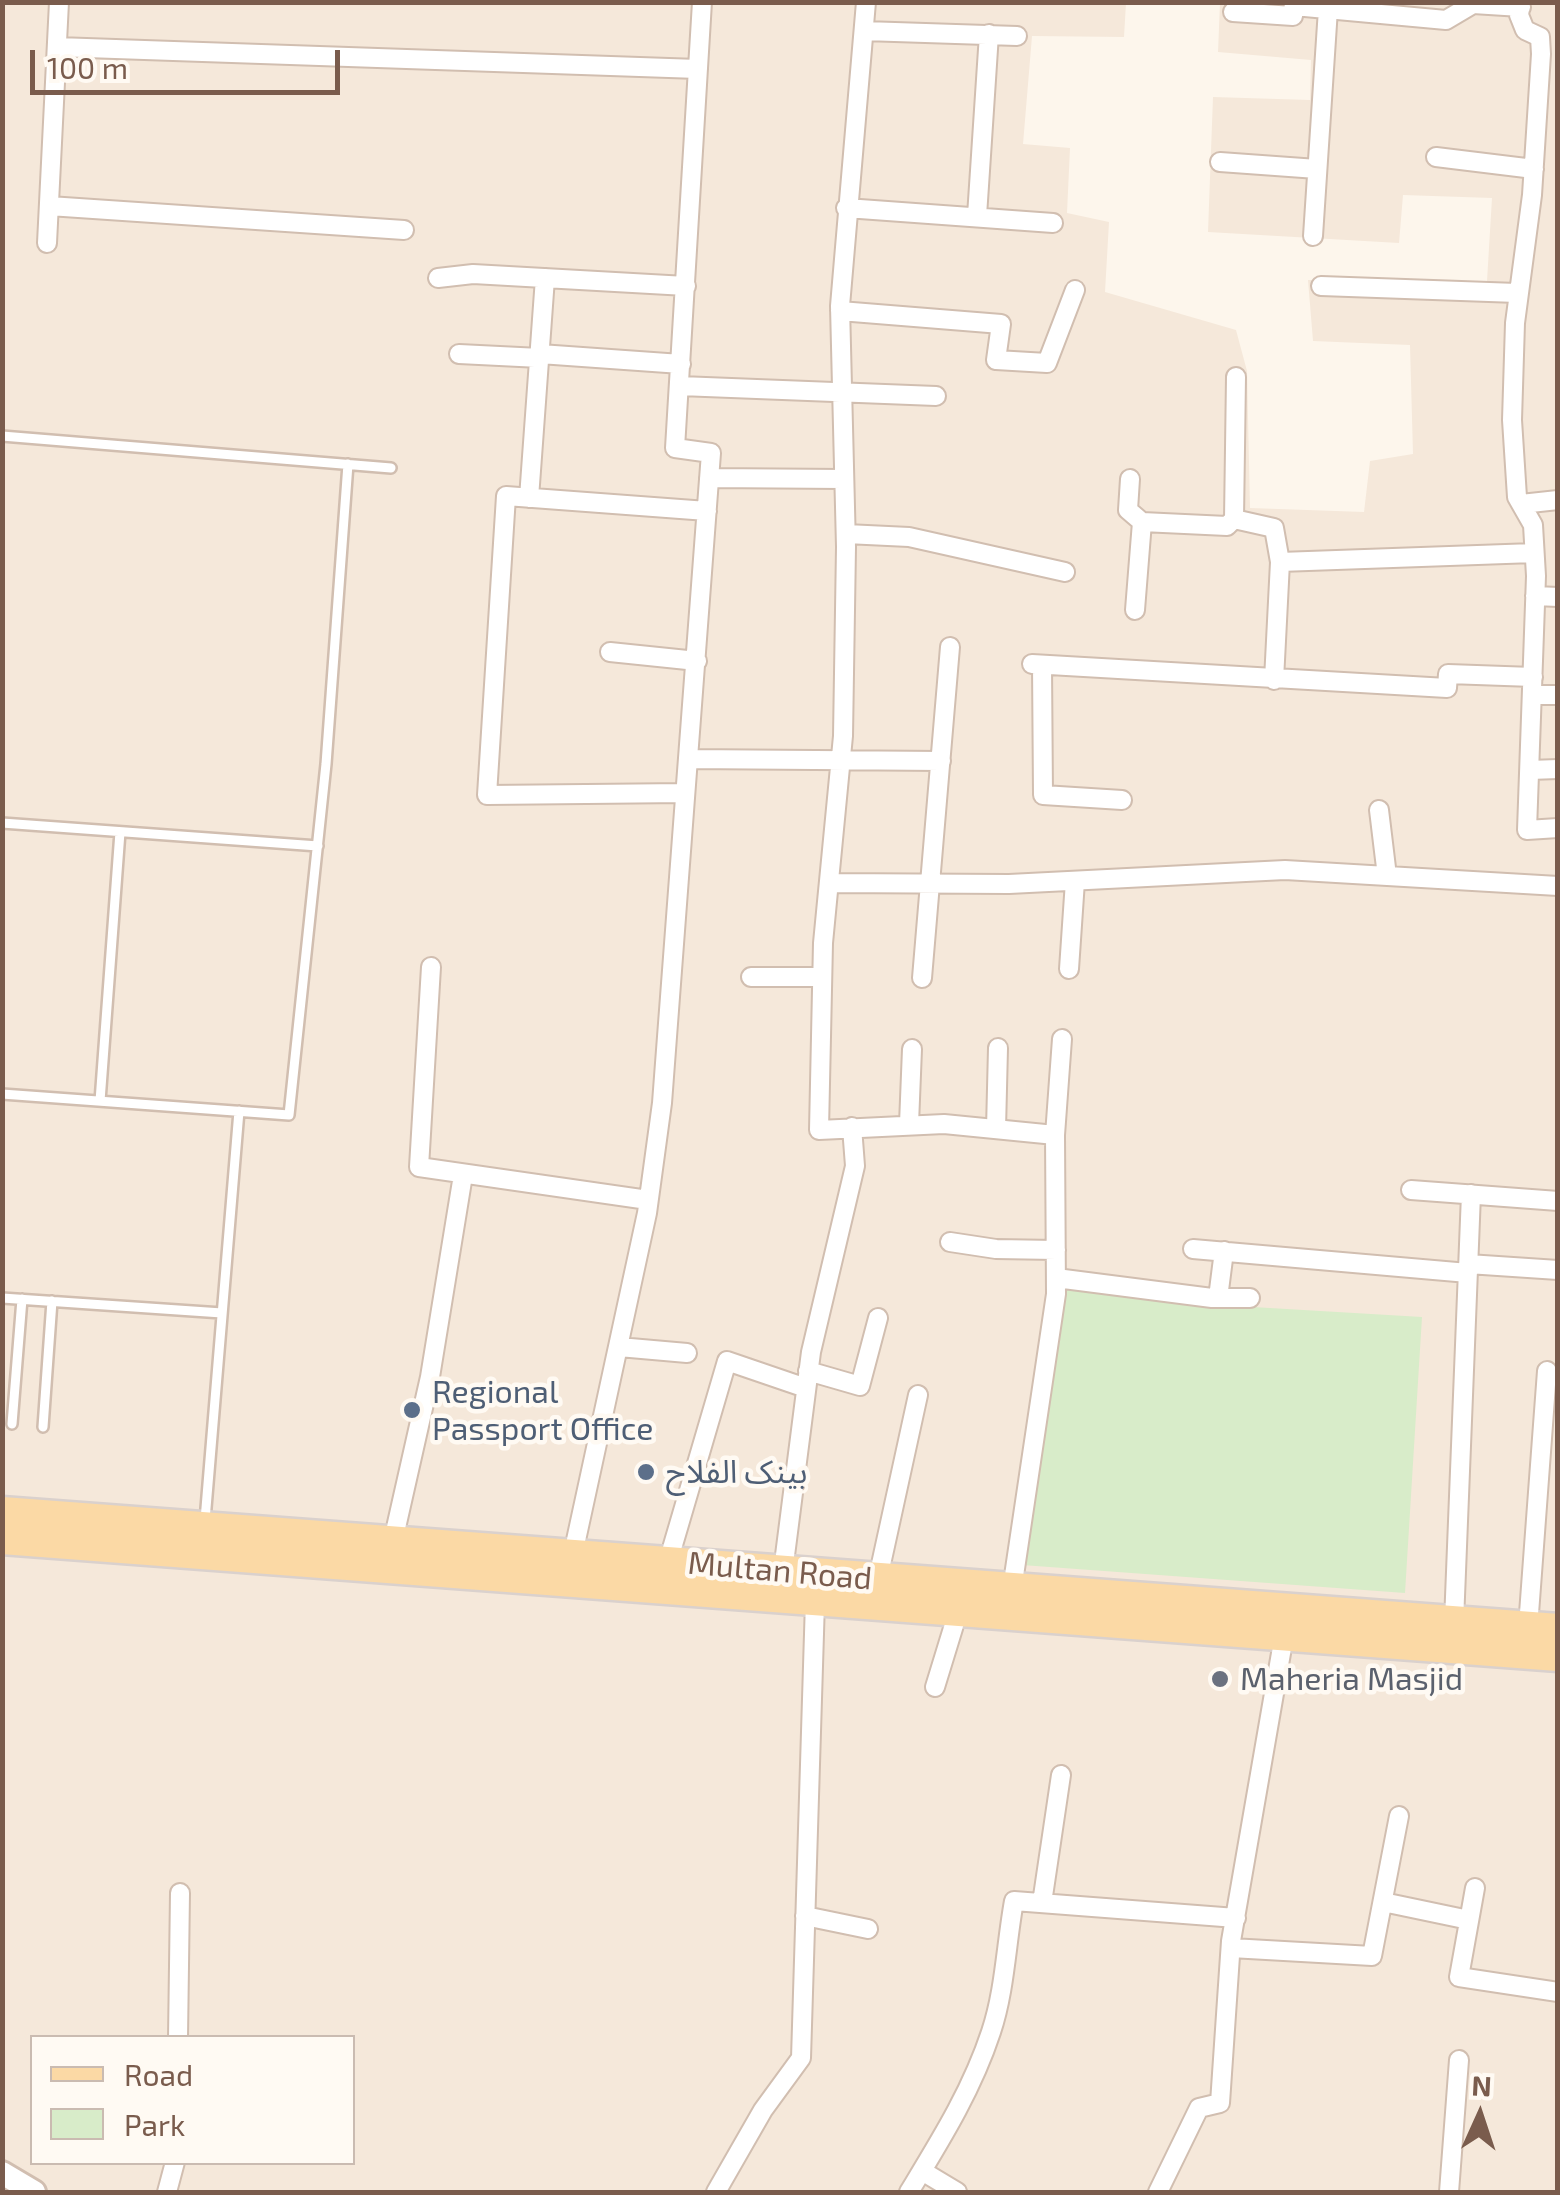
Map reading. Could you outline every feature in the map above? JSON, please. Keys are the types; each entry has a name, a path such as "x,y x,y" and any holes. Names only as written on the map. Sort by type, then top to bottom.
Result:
{"main road":[{"name":"Multan Road","path":"2,1512 1543,1628"},
{"name":"Multan Road","path":"2,1540 1558,1656"}],"street":[{"path":"47,243 59,2"},
{"path":"573,1554 648,1200 664,1084 710,454 675,448 702,2"},
{"path":"866,2 840,311 839,394 846,534 841,760 822,977 819,1130 910,1124 1055,1135"},
{"path":"1233,12 1293,16 1294,4 1446,20 1458,8 1473,4 1521,5 1526,30 1540,37 1534,169 1517,292 1512,420 1521,504 1532,525 1534,552 1527,830 1558,828"},
{"path":"1313,236 1328,9"},
{"path":"864,31 1017,36"},
{"path":"976,216 989,34"},
{"path":"57,47 698,69"},
{"path":"1436,157 1534,169"},
{"path":"1220,162 1318,169"},
{"path":"49,206 404,230"},
{"path":"846,208 1053,223"},
{"path":"438,278 545,278 686,286"},
{"path":"530,498 545,278"},
{"path":"1322,286 1517,292"},
{"path":"840,311 1001,324 996,360 1047,363 1075,290"},
{"path":"459,354 681,364"},
{"path":"1130,479 1128,510 1142,522 1227,526 1234,519 1236,377"},
{"path":"680,386 936,396"},
{"path":"709,478 844,480"},
{"path":"685,794 487,795 506,496 707,511"},
{"path":"1521,504 1558,500"},
{"path":"1234,519 1274,528 1280,562 1274,680"},
{"path":"1135,610 1142,522"},
{"path":"846,534 909,538 1064,572"},
{"path":"1280,562 1534,552"},
{"path":"1535,596 1558,597"},
{"path":"922,978 950,647"},
{"path":"610,652 697,661"},
{"path":"1122,800 1043,795 1037,664 1447,688 1448,674 1533,686 1558,695"},
{"path":"688,759 942,761"},
{"path":"1530,770 1558,769"},
{"path":"1379,810 1387,876"},
{"path":"829,882 1074,881 1285,870 1558,886"},
{"path":"1069,969 1074,881"},
{"path":"431,967 419,1167 648,1200"},
{"path":"751,976 822,977"},
{"path":"1012,1589 1048,1364 1056,1278 1055,1135 1062,1040"},
{"path":"996,1129 998,1048"},
{"path":"910,1124 912,1049"},
{"path":"783,1571 807,1380 855,1166 852,1127"},
{"path":"393,1541 430,1377 463,1175"},
{"path":"1411,1190 1558,1201"},
{"path":"1454,1622 1471,1194"},
{"path":"950,1242 996,1250 1056,1250"},
{"path":"1193,1250 1558,1270"},
{"path":"1218,1298 1224,1251"},
{"path":"1056,1278 1218,1298 1250,1298"},
{"path":"668,1562 727,1362 807,1380 860,1386 878,1318"},
{"path":"619,1347 687,1353"},
{"path":"1543,1628 1547,1371"},
{"path":"878,1578 918,1395"},
{"path":"716,2192 763,2110 801,2058 815,1601"},
{"path":"935,1687 958,1612"},
{"path":"1158,2192 1199,2108 1220,2103 1231,1948 1284,1636"},
{"path":"1042,1904 1061,1774"},
{"path":"1231,1948 1372,1956 1399,1816"},
{"path":"1475,1888 1459,1977 1558,1992"},
{"path":"178,2035 180,1893"},
{"path":"909,2192 964,2098 992,2031 1006,1972 1014,1901 1236,1918"},
{"path":"1383,1902 1469,1920"},
{"path":"804,1916 868,1929"},
{"path":"1449,2192 1459,2060"},
{"path":"167,2192 174,2165"},
{"path":"922,2171 956,2192"},
{"path":"2,2173 34,2192"}],"lane":[{"path":"2,436 391,468"},
{"path":"2,1094 289,1115 318,846 348,464"},
{"path":"2,823 318,846"},
{"path":"100,1101 120,832"},
{"path":"204,1527 239,1111"},
{"path":"2,1298 222,1313"},
{"path":"12,1424 22,1299"},
{"path":"43,1427 52,1301"}],"shaded area":[{"path":"3,3 1126,3 1124,37 1032,36 1023,144 1070,148 1067,213 1109,222 1105,292 1236,330 1247,371 1250,508 1364,512 1370,461 1413,454 1410,345 1313,341 1308,280 1487,281 1492,198 1403,195 1399,243 1208,232 1213,97 1310,100 1311,60 1218,52 1220,3 1557,3 1557,2192 3,2192"}],"green space":[{"path":"1062,1287 1219,1305 1422,1317 1405,1593 1022,1565"}],"place":[{"name":"Regional Passport Office","path":"412,1410"},
{"name":"بینک الفلاح","path":"646,1472"},
{"name":"Maheria Masjid","path":"1220,1679"}]}
